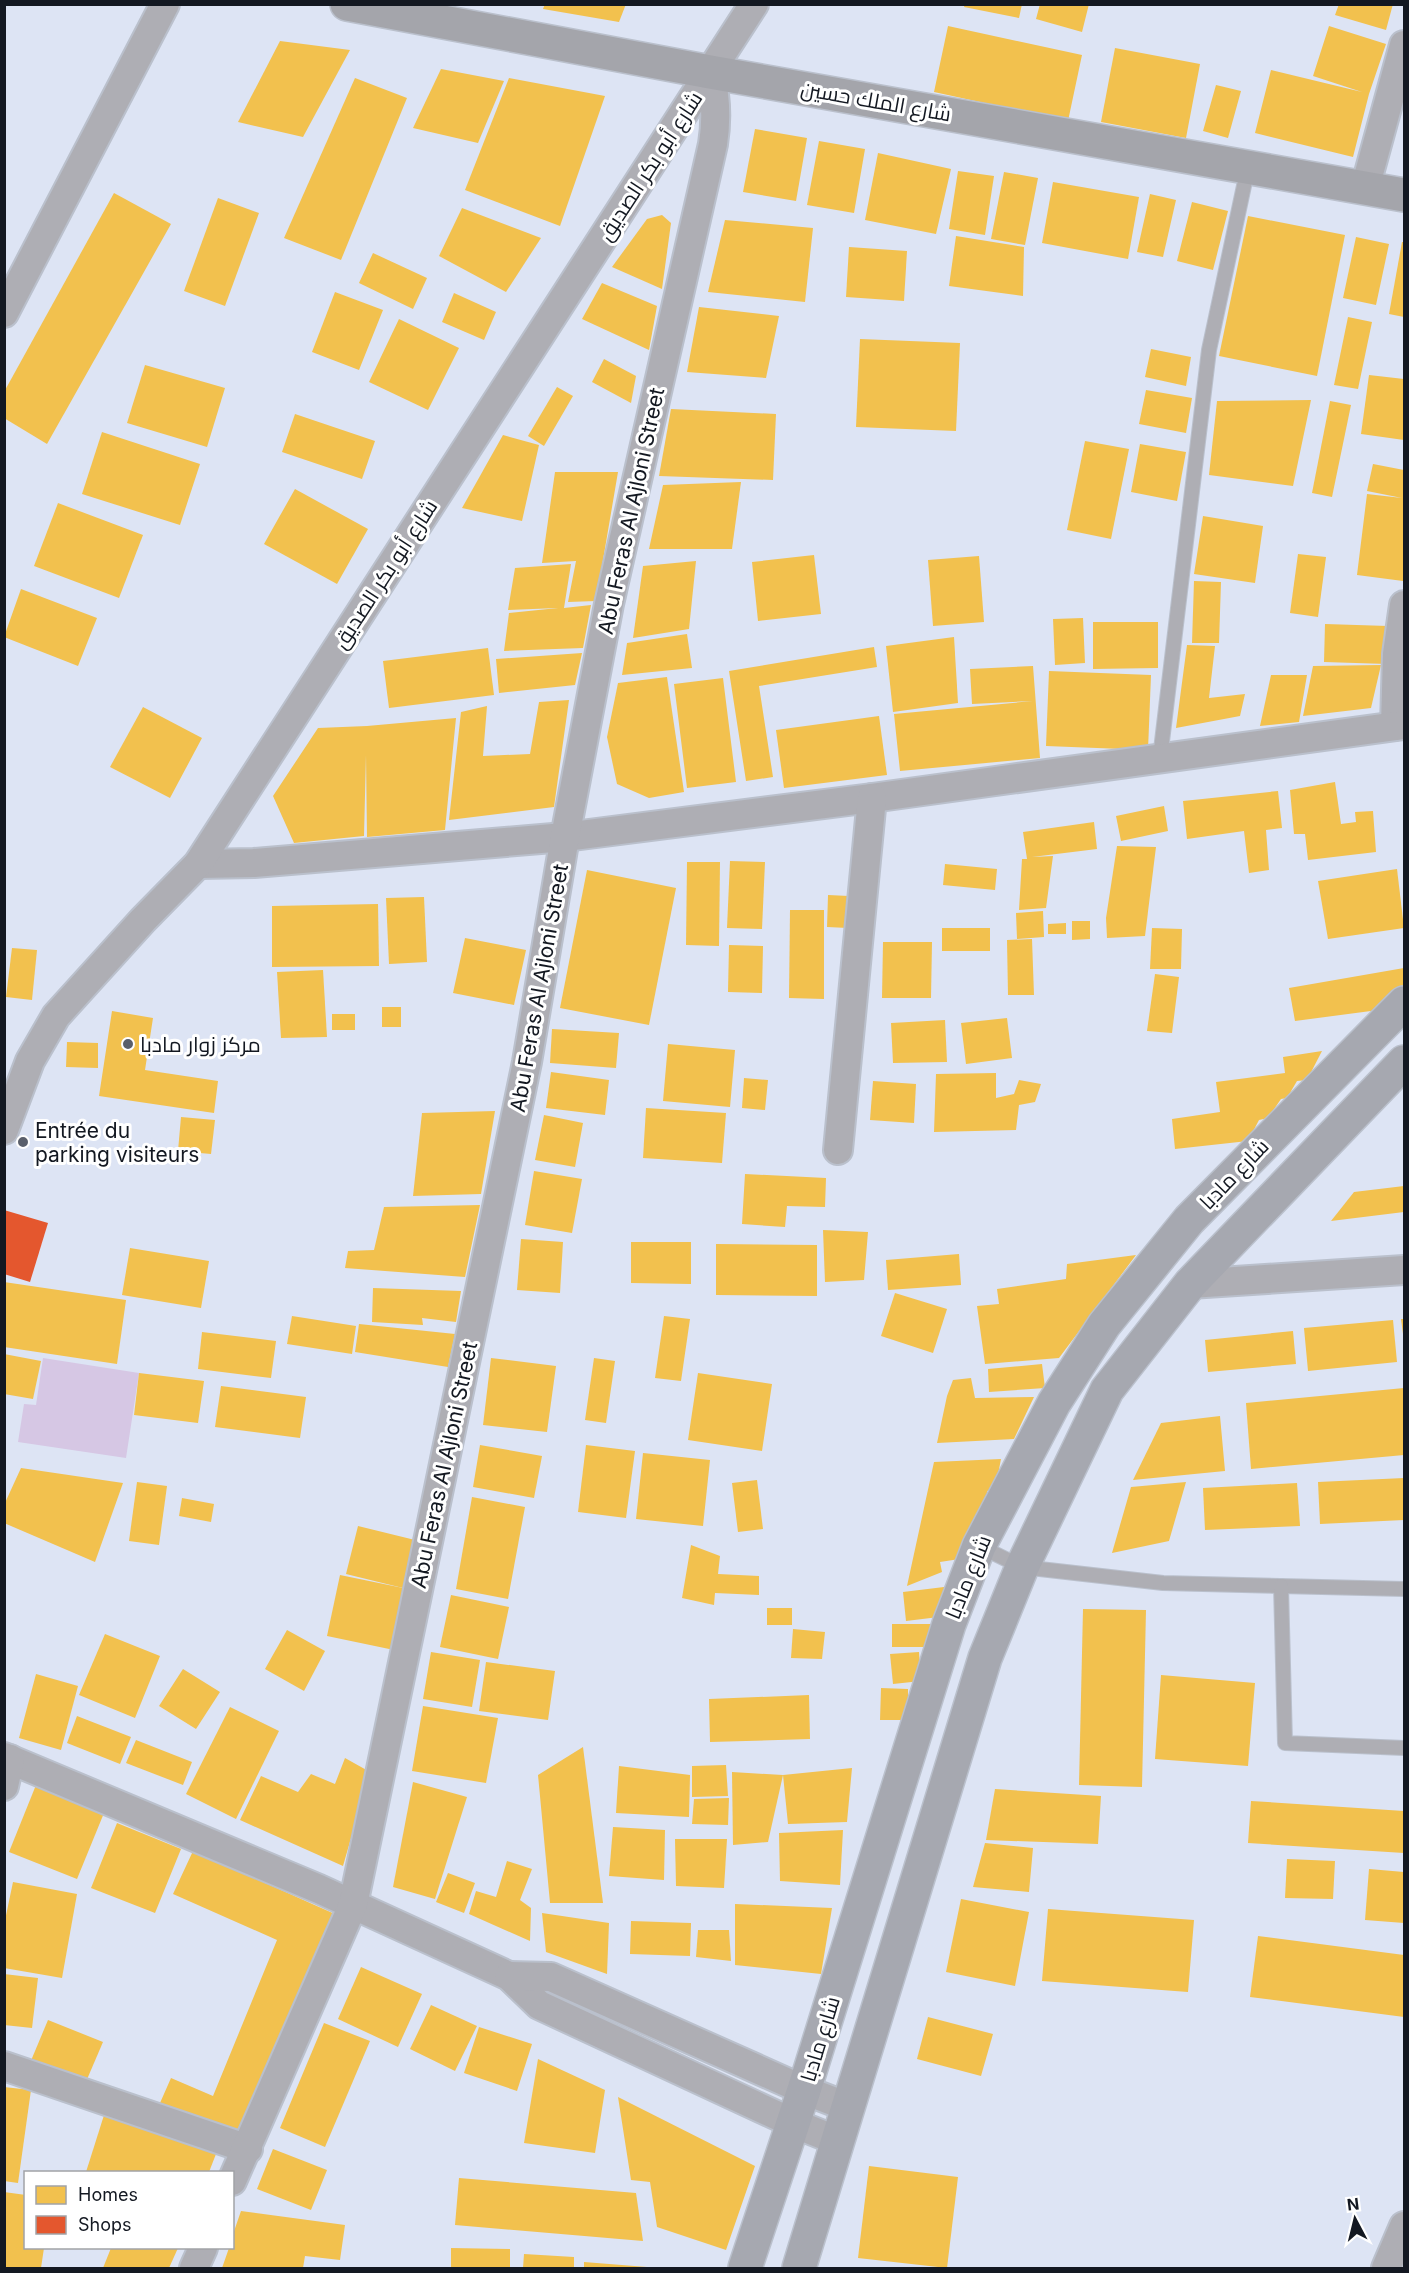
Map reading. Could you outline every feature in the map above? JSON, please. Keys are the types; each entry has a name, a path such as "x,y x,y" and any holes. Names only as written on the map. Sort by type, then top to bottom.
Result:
{"main road":[{"name":"شارع الملك حسين","path":"347,4 710,72 1404,195"},
{"name":"شارع مادبا","path":"745,2268 804,2090 948,1624 979,1546 1054,1403 1104,1325 1189,1220 1404,1003"},
{"path":"799,2268 985,1658 1022,1567 1107,1390 1190,1284 1404,1062"}],"street":[{"path":"4,313 165,4"},
{"name":"شارع أبو بكر الصديق","path":"4,1130 30,1061 56,1016 143,920 198,864 754,4"},
{"path":"1365,188 1404,45"},
{"name":"Abu Feras Al Ajloni Street","path":"234,2177 353,1905 525,1073 565,837 609,604 713,144 716,122 715,93 710,72"},
{"path":"198,864 254,863 565,837 872,798 1400,725 1397,654 1404,606"},
{"path":"838,1150 872,798"},
{"path":"1190,1284 1404,1270"},
{"path":"6,1767 353,1905 509,1976 539,2006 793,2123 838,2141"},
{"path":"509,1976 551,1977 804,2090 848,2107"},
{"path":"4,2066 248,2149"},
{"path":"1386,2268 1404,2226"},
{"path":"194,2268 202,2249"}],"lane":[{"path":"1160,758 1209,350 1248,167"},
{"path":"979,1546 1022,1567 1163,1583 1404,1589"},
{"path":"1281,1586 1285,1743 1404,1748"}],"shaded area":[{"path":"43,1358 139,1373 126,1458 18,1442 24,1404 36,1405"}],"building: Homes":[{"path":"545,4 626,4 619,22 543,9"},
{"path":"965,4 1022,4 1019,18 964,7"},
{"path":"1040,4 1089,4 1082,32 1036,19"},
{"path":"1339,4 1393,4 1386,30 1335,15"},
{"path":"948,26 1082,55 1068,121 934,92"},
{"path":"1329,26 1386,44 1369,94 1353,157 1255,133 1271,70 1362,92 1313,76"},
{"path":"280,41 350,50 303,137 238,122"},
{"path":"1115,48 1200,64 1186,138 1101,122"},
{"path":"441,69 504,81 478,143 413,128"},
{"path":"355,78 407,98 341,260 284,238"},
{"path":"509,78 605,96 560,226 465,190"},
{"path":"1216,85 1241,91 1228,138 1203,131"},
{"path":"755,129 807,138 796,201 743,192"},
{"path":"819,141 865,149 854,213 807,205"},
{"path":"878,153 951,169 936,234 865,220"},
{"path":"958,171 994,176 985,235 949,229"},
{"path":"1004,172 1038,178 1025,245 991,239"},
{"path":"1053,182 1139,197 1128,259 1042,243"},
{"path":"114,193 171,224 47,444 4,418 4,392"},
{"path":"1150,194 1176,200 1163,257 1137,252"},
{"path":"218,198 259,213 225,306 184,291"},
{"path":"1192,202 1228,211 1213,270 1177,261"},
{"path":"462,208 541,238 506,292 439,256"},
{"path":"662,215 671,223 662,289 612,267 647,219"},
{"path":"1248,216 1345,235 1317,376 1219,356"},
{"path":"725,220 813,228 805,302 708,292"},
{"path":"956,236 1024,247 1023,296 949,286"},
{"path":"1356,237 1389,244 1376,305 1343,298"},
{"path":"1402,242 1404,242 1404,317 1389,314"},
{"path":"849,247 907,251 904,301 846,297"},
{"path":"373,253 427,278 413,309 359,283"},
{"path":"602,283 657,306 649,350 582,319"},
{"path":"335,292 383,310 359,370 312,352"},
{"path":"454,293 496,312 484,340 442,322"},
{"path":"699,307 779,316 766,378 687,372"},
{"path":"1348,317 1372,322 1358,389 1334,385"},
{"path":"399,319 459,348 428,410 369,382"},
{"path":"860,339 960,343 956,431 856,427"},
{"path":"1151,349 1191,357 1186,386 1145,377"},
{"path":"604,359 636,376 631,403 592,382"},
{"path":"145,365 225,388 207,447 127,423"},
{"path":"1369,375 1404,379 1404,440 1361,434"},
{"path":"557,387 573,396 544,446 528,436"},
{"path":"1146,390 1192,398 1186,433 1139,424"},
{"path":"1311,400 1293,486 1209,475 1217,401"},
{"path":"1330,401 1351,405 1332,497 1312,493"},
{"path":"671,409 776,414 773,480 659,476"},
{"path":"295,414 375,441 362,479 282,452"},
{"path":"102,432 200,464 180,525 82,494"},
{"path":"503,435 539,445 522,521 462,508"},
{"path":"1085,441 1129,449 1111,539 1067,530"},
{"path":"1140,444 1186,452 1177,501 1131,492"},
{"path":"1373,464 1404,470 1403,581 1357,575 1367,494 1402,498 1367,491"},
{"path":"555,472 618,472 596,601 568,602 576,561 542,563"},
{"path":"741,482 732,549 649,549 663,485"},
{"path":"295,489 368,529 337,584 264,544"},
{"path":"58,503 143,535 119,598 34,566"},
{"path":"1203,516 1263,526 1255,583 1194,574"},
{"path":"1298,554 1326,557 1318,617 1290,613"},
{"path":"814,555 821,614 758,621 752,562"},
{"path":"979,556 984,622 933,626 928,560"},
{"path":"696,561 689,629 633,638 643,566"},
{"path":"571,564 564,608 591,605 583,648 504,651 509,613 558,608 508,610 515,568"},
{"path":"1194,581 1221,582 1219,643 1192,643"},
{"path":"21,589 97,618 78,666 4,637"},
{"path":"1083,618 1085,663 1055,665 1053,619"},
{"path":"1093,622 1158,622 1158,668 1093,669"},
{"path":"1325,624 1388,626 1387,664 1324,662"},
{"path":"687,634 692,668 622,675 627,643"},
{"path":"954,637 958,703 893,712 886,646"},
{"path":"1187,645 1215,646 1209,698 1245,694 1240,716 1176,728"},
{"path":"874,647 877,667 759,686 773,777 746,781 729,671"},
{"path":"488,648 494,695 389,708 383,661"},
{"path":"582,653 575,685 499,693 496,659"},
{"path":"1381,665 1371,708 1303,716 1313,666"},
{"path":"1033,666 1040,758 900,771 894,714 1033,701 972,704 970,669"},
{"path":"1049,671 1151,675 1148,750 1046,746"},
{"path":"1271,675 1307,675 1299,722 1260,726"},
{"path":"667,677 684,792 649,798 617,784 607,737 618,683"},
{"path":"723,678 736,782 687,788 674,684"},
{"path":"569,700 554,807 449,820 461,712 487,706 483,756 530,754 539,702"},
{"path":"143,707 202,738 170,798 110,767"},
{"path":"879,716 887,775 784,788 776,730"},
{"path":"456,718 445,830 367,837 366,755 364,836 294,843 273,796 318,728"},
{"path":"1335,782 1341,824 1356,822 1355,812 1373,811 1376,852 1308,860 1305,834 1294,834 1290,790"},
{"path":"1278,791 1282,828 1266,830 1269,870 1249,873 1244,831 1187,839 1183,801"},
{"path":"1164,806 1168,831 1121,841 1116,816"},
{"path":"1094,822 1097,849 1032,857 1053,856 1046,908 1019,910 1022,859 1027,859 1023,832"},
{"path":"1117,846 1156,847 1145,936 1107,938 1106,918"},
{"path":"730,861 765,862 762,929 727,928"},
{"path":"687,862 720,862 719,946 686,945"},
{"path":"945,864 997,869 995,890 943,885"},
{"path":"1397,869 1404,928 1328,939 1318,881"},
{"path":"587,870 676,888 649,1025 560,1008"},
{"path":"828,895 849,896 848,928 827,927"},
{"path":"424,897 427,962 389,964 386,898"},
{"path":"378,904 379,966 272,967 272,906"},
{"path":"790,910 824,910 824,999 789,998"},
{"path":"1043,911 1044,937 1017,939 1016,913"},
{"path":"1072,921 1090,921 1090,939 1072,940"},
{"path":"1066,923 1066,934 1048,934 1048,924"},
{"path":"942,928 990,928 990,951 942,951"},
{"path":"1152,928 1182,929 1181,969 1150,969"},
{"path":"465,938 526,950 514,1005 453,993"},
{"path":"1032,939 1034,995 1008,995 1007,940"},
{"path":"883,942 932,942 931,998 882,998"},
{"path":"729,945 763,946 762,993 728,992"},
{"path":"12,948 37,950 32,1000 6,997"},
{"path":"1404,968 1404,993 1386,1009 1295,1021 1289,988"},
{"path":"323,970 327,1037 281,1038 277,972"},
{"path":"1155,974 1179,977 1172,1033 1147,1031"},
{"path":"382,1007 401,1007 401,1027 382,1027"},
{"name":"مركز زوار مادبا","path":"112,1011 153,1018 145,1070 218,1081 214,1113 99,1096"},
{"path":"332,1014 355,1014 355,1030 332,1030"},
{"path":"1007,1018 1012,1058 966,1064 961,1023"},
{"path":"945,1020 947,1062 893,1063 891,1023"},
{"path":"552,1029 619,1033 616,1068 550,1063"},
{"path":"67,1042 98,1043 98,1068 66,1067"},
{"path":"668,1044 735,1050 730,1107 663,1101"},
{"path":"1322,1051 1307,1080 1297,1081 1287,1098 1281,1099 1268,1118 1259,1120 1248,1141 1175,1149 1172,1119 1220,1112 1216,1082 1285,1073 1283,1057"},
{"path":"551,1072 609,1080 605,1115 546,1108"},
{"path":"996,1073 996,1098 1014,1094 1019,1080 1041,1084 1035,1102 1019,1105 1016,1130 934,1132 936,1074"},
{"path":"744,1078 768,1080 765,1110 742,1108"},
{"path":"873,1081 916,1084 914,1123 870,1120"},
{"path":"646,1108 726,1113 722,1163 643,1158"},
{"path":"495,1111 481,1194 413,1196 422,1113"},
{"path":"544,1115 583,1123 575,1167 535,1160"},
{"path":"181,1117 215,1120 211,1154 178,1151"},
{"path":"534,1171 582,1179 572,1233 525,1225"},
{"path":"745,1174 826,1178 825,1207 787,1206 785,1227 742,1224"},
{"path":"1404,1186 1404,1212 1331,1221 1354,1192"},
{"path":"480,1205 465,1277 345,1268 348,1251 374,1250 384,1207"},
{"path":"823,1230 868,1232 864,1280 825,1282"},
{"path":"521,1239 563,1242 560,1293 517,1290"},
{"path":"631,1242 691,1242 691,1284 631,1283"},
{"path":"716,1244 817,1245 817,1296 716,1295"},
{"path":"130,1248 209,1261 201,1308 122,1295"},
{"path":"959,1254 961,1285 888,1290 886,1260"},
{"path":"1136,1255 1059,1358 985,1364 977,1306 999,1304 997,1289 1066,1279 1067,1264"},
{"path":"4,1282 126,1300 117,1364 4,1347"},
{"path":"373,1288 461,1291 456,1322 422,1318 423,1325 372,1322"},
{"path":"895,1293 947,1309 933,1353 881,1336"},
{"path":"292,1316 356,1326 352,1354 287,1344"},
{"path":"664,1316 690,1319 681,1381 655,1378"},
{"path":"1401,1319 1404,1319 1404,1334 1403,1334"},
{"path":"1393,1320 1397,1362 1308,1371 1304,1328"},
{"path":"359,1324 455,1334 448,1367 355,1352"},
{"path":"1293,1331 1296,1364 1208,1372 1205,1340"},
{"path":"202,1332 276,1341 271,1378 198,1369"},
{"path":"4,1354 41,1361 33,1399 4,1394"},
{"path":"491,1358 556,1366 547,1432 483,1425"},
{"path":"594,1358 615,1361 606,1423 585,1420"},
{"path":"1042,1364 1045,1388 989,1392 988,1369"},
{"path":"139,1373 204,1381 198,1423 134,1415"},
{"path":"698,1373 772,1384 762,1451 688,1440"},
{"path":"971,1378 975,1398 1034,1397 1014,1439 937,1443 947,1396 953,1380"},
{"path":"221,1386 306,1397 300,1438 215,1427"},
{"path":"1404,1388 1404,1455 1251,1469 1246,1403"},
{"path":"1220,1416 1225,1471 1133,1480 1161,1423"},
{"path":"480,1445 542,1456 534,1498 473,1487"},
{"path":"586,1445 635,1451 626,1518 578,1512"},
{"path":"643,1453 710,1460 703,1526 636,1519"},
{"path":"1001,1459 995,1490 987,1491 987,1510 978,1511 979,1528 966,1558 940,1562 942,1572 907,1586 934,1462"},
{"path":"21,1468 123,1483 95,1562 4,1523 4,1505"},
{"path":"1404,1478 1404,1520 1320,1524 1318,1482"},
{"path":"757,1480 763,1529 738,1532 732,1483"},
{"path":"137,1482 167,1486 159,1545 129,1541"},
{"path":"1186,1482 1169,1541 1112,1553 1131,1487"},
{"path":"1297,1483 1300,1526 1205,1530 1203,1488"},
{"path":"472,1497 525,1507 508,1599 456,1589"},
{"path":"182,1498 214,1504 211,1522 179,1516"},
{"path":"358,1526 415,1540 403,1588 346,1574"},
{"path":"691,1545 720,1556 718,1574 759,1576 759,1595 715,1593 714,1605 682,1598"},
{"path":"340,1575 408,1589 394,1650 327,1636"},
{"path":"944,1587 947,1616 906,1621 903,1592"},
{"path":"451,1595 509,1607 498,1659 440,1647"},
{"path":"767,1608 792,1608 792,1625 767,1625"},
{"path":"1083,1609 1146,1610 1142,1787 1079,1785"},
{"path":"892,1624 932,1624 932,1647 892,1647"},
{"path":"793,1629 825,1632 822,1659 791,1658"},
{"path":"287,1630 325,1651 304,1691 265,1669"},
{"path":"105,1634 160,1656 135,1718 79,1695"},
{"path":"431,1652 480,1660 472,1707 423,1699"},
{"path":"919,1652 921,1681 893,1684 890,1654"},
{"path":"486,1662 555,1671 548,1720 479,1711"},
{"path":"183,1669 220,1692 196,1729 159,1706"},
{"path":"36,1674 78,1686 61,1750 19,1738"},
{"path":"1161,1675 1255,1683 1248,1766 1155,1759"},
{"path":"881,1688 908,1689 908,1720 880,1720"},
{"path":"809,1695 810,1739 710,1742 709,1699"},
{"path":"423,1706 498,1718 486,1783 412,1771"},
{"path":"230,1707 279,1731 236,1819 186,1794"},
{"path":"77,1716 131,1737 120,1764 67,1743"},
{"path":"136,1740 192,1762 183,1785 126,1763"},
{"path":"583,1747 603,1903 550,1903 538,1775"},
{"path":"345,1758 370,1772 343,1866 240,1820 261,1776 298,1792 311,1774 335,1784"},
{"path":"726,1765 728,1796 692,1797 692,1766"},
{"path":"619,1766 690,1775 689,1817 616,1813"},
{"path":"852,1768 847,1822 788,1824 783,1775"},
{"path":"732,1772 783,1775 768,1842 733,1845"},
{"path":"413,1782 467,1797 435,1899 393,1887"},
{"path":"36,1785 104,1813 77,1879 9,1852"},
{"path":"995,1789 1101,1796 1098,1844 986,1840"},
{"path":"729,1798 728,1825 692,1824 694,1799"},
{"path":"1251,1801 1404,1811 1404,1853 1248,1843"},
{"path":"117,1823 181,1849 155,1913 91,1888"},
{"path":"613,1827 665,1830 664,1880 609,1876"},
{"path":"843,1830 840,1885 780,1881 779,1833"},
{"path":"675,1839 727,1839 724,1888 676,1886"},
{"path":"985,1843 1033,1848 1029,1892 973,1887"},
{"path":"193,1851 337,1915 237,2137 160,2103 171,2078 213,2096 277,1940 173,1894"},
{"path":"1287,1859 1335,1861 1333,1899 1285,1898"},
{"path":"507,1861 532,1869 520,1900 531,1908 530,1941 469,1914 476,1891 496,1897"},
{"path":"1369,1869 1404,1872 1404,1923 1365,1920"},
{"path":"448,1873 475,1883 464,1913 436,1902"},
{"path":"13,1882 77,1894 62,1978 4,1968 4,1925"},
{"path":"961,1899 1029,1912 1015,1986 946,1972"},
{"path":"735,1904 832,1908 821,1974 735,1965"},
{"path":"1048,1909 1194,1920 1188,1992 1042,1981"},
{"path":"542,1913 609,1923 607,1974 546,1952"},
{"path":"631,1921 691,1923 690,1956 630,1954"},
{"path":"698,1930 729,1930 731,1961 696,1957"},
{"path":"1258,1936 1404,1955 1404,2017 1250,1997"},
{"path":"361,1967 422,1994 398,2047 338,2019"},
{"path":"4,1974 38,1978 32,2028 4,2025"},
{"path":"431,2005 477,2026 455,2071 410,2049"},
{"path":"928,2017 993,2034 981,2076 917,2059"},
{"path":"48,2020 103,2042 85,2084 30,2063"},
{"path":"324,2023 370,2041 325,2147 280,2128"},
{"path":"479,2027 532,2044 517,2091 464,2073"},
{"path":"538,2059 605,2090 595,2153 524,2143"},
{"path":"4,2087 31,2090 18,2183 4,2181"},
{"path":"618,2097 755,2166 726,2250 657,2227 650,2182 631,2180"},
{"path":"105,2112 216,2154 209,2171 86,2171"},
{"path":"273,2149 327,2170 311,2210 257,2189"},
{"path":"869,2166 958,2177 947,2268 858,2258"},
{"path":"459,2178 636,2193 643,2241 455,2225"},
{"path":"4,2192 24,2195 24,2249 44,2249 41,2268 4,2268"},
{"path":"241,2211 345,2225 340,2260 305,2256 303,2268 222,2268 229,2249 234,2249 234,2231"},
{"path":"451,2248 510,2249 510,2268 451,2268"},
{"path":"111,2249 178,2249 169,2268 103,2268"},
{"path":"524,2254 574,2257 574,2268 523,2268"},
{"path":"584,2262 647,2267 647,2268 584,2268"}],"building: Shops":[{"path":"4,1210 48,1223 30,1282 4,1274"}],"place":[{"name":"مركز زوار مادبا","path":"128,1044"},
{"name":"Entrée du parking visiteurs","path":"23,1142"}]}
